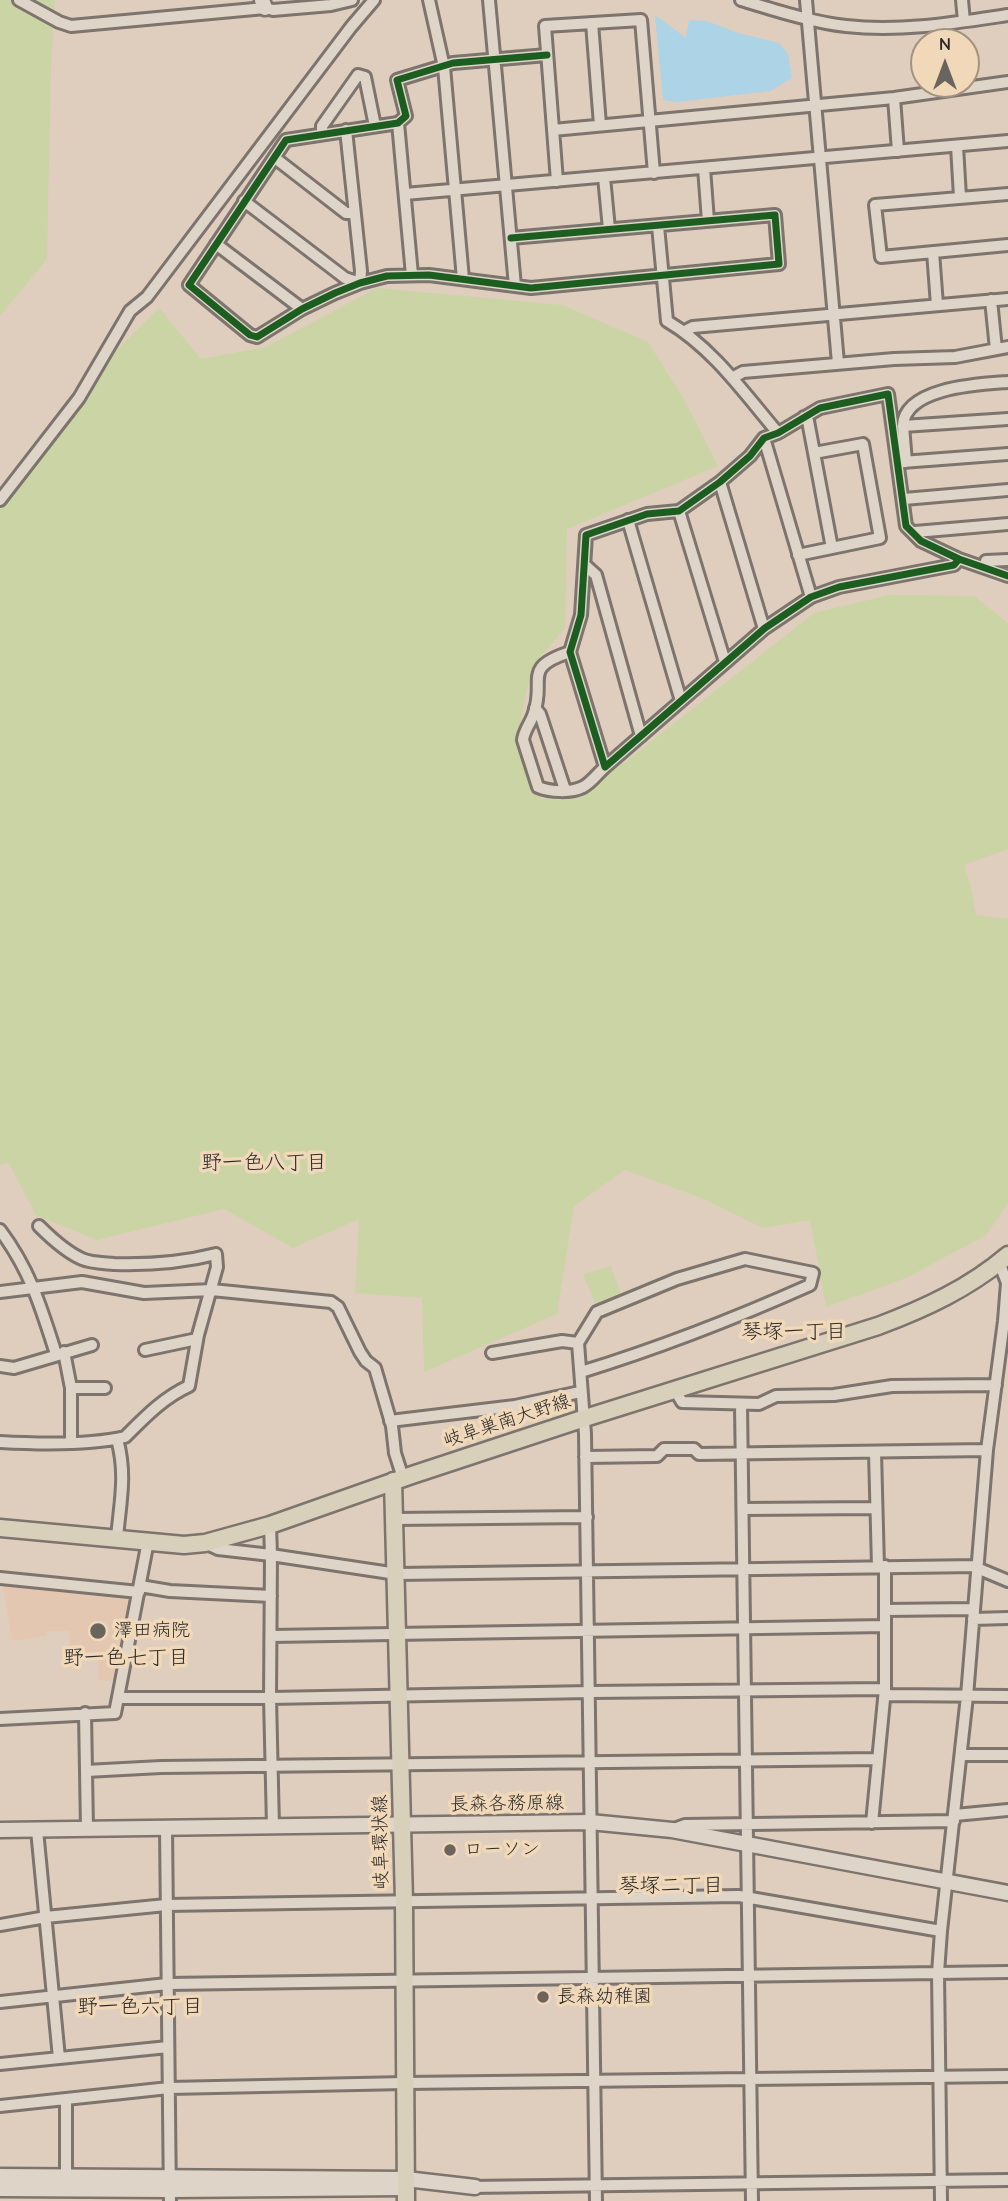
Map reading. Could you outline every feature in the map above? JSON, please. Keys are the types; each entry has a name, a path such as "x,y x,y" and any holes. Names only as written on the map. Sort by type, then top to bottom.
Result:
{"main road":[{"name":"岐阜巣南大野線","path":"0,1528 184,1545 205,1543 270,1525 585,1418 878,1326 953,1294 1004,1258"},
{"name":"岐阜環状線","path":"398,1480 395,1519 404,1901 406,2189"},
{"name":"長森各務原線","path":"0,1830 590,1822 672,1830 1008,1894"},
{"path":"0,2176 66,2176 170,2189"},
{"path":"0,2189 475,2187"}],"street":[{"path":"22,1 71,26 263,4 273,10 331,5 352,0"},
{"path":"0,500 79,398 130,311 147,297 374,0"},
{"path":"429,0 444,66 463,279"},
{"path":"489,0 515,286"},
{"path":"741,0 843,26 896,29 1008,15"},
{"path":"806,0 838,363"},
{"path":"962,0 964,21"},
{"path":"557,181 545,26 641,20 654,173"},
{"path":"592,23 600,125"},
{"path":"511,238 775,215 779,264 531,288 463,279 387,276 360,283 302,309 257,337 250,335 188,285 286,140 398,123 406,116 397,80 453,63 547,55"},
{"path":"322,134 322,126 358,75 365,77 375,126"},
{"path":"553,130 894,99 1008,82"},
{"path":"894,99 898,151"},
{"path":"398,123 412,275"},
{"path":"346,130 360,283"},
{"path":"405,194 1008,141"},
{"path":"957,146 960,197"},
{"path":"275,158 346,213 354,213"},
{"path":"704,168 708,220"},
{"path":"604,177 609,229"},
{"path":"1008,194 876,205 881,257 1008,245"},
{"path":"244,201 345,278 360,283"},
{"path":"658,226 667,321 685,331 711,354 778,433"},
{"path":"216,244 302,309"},
{"path":"933,252 937,305"},
{"path":"685,331 693,327 1008,299"},
{"path":"991,300 996,349"},
{"path":"732,378 743,372 838,363 955,358 1008,346"},
{"path":"1008,382 967,385 944,390 920,401 903,419 902,462 906,526 915,532 921,541 959,559 1008,576"},
{"path":"605,767 570,652 581,615 586,535 647,514 679,510 720,482 750,456 764,438 778,433 820,408 888,394 902,462"},
{"path":"804,417 808,421 832,548"},
{"path":"903,426 1008,419"},
{"path":"764,438 811,597"},
{"path":"798,555 880,538 863,444 814,453"},
{"path":"902,462 1008,454"},
{"path":"720,482 764,629"},
{"path":"904,499 1008,490"},
{"path":"679,510 725,662"},
{"path":"628,520 681,701"},
{"path":"915,532 1008,524"},
{"path":"570,652 541,668 537,676 535,708 523,740 538,787 557,792 583,787 764,629 811,597 839,587 954,565 959,559"},
{"path":"985,568 986,561 1008,559"},
{"path":"585,565 596,575 641,736"},
{"path":"535,708 540,713 565,790"},
{"path":"0,1442 25,1444 125,1437 165,1399 190,1386 197,1339 217,1267 216,1254 173,1264 103,1263 85,1260 38,1226"},
{"path":"0,1230 12,1245 34,1287 60,1353 71,1388 71,1442"},
{"path":"941,2201 938,1973 967,1696 987,1450 1000,1379 1006,1321 1007,1283 1004,1258"},
{"path":"581,1372 643,1353 779,1299 810,1285 813,1273 745,1259 677,1279 597,1312 578,1343 586,1457 596,2201"},
{"path":"85,1260 85,1283"},
{"path":"0,1292 85,1283 144,1293 212,1290 331,1302 338,1307 366,1361 375,1368 390,1422 398,1480"},
{"path":"145,1350 197,1339"},
{"path":"492,1353 562,1341 578,1343"},
{"path":"0,1366 14,1368 92,1345"},
{"path":"675,1391 682,1402 741,1405 759,1404 776,1396 835,1395 892,1386 1000,1379"},
{"path":"71,1388 105,1388"},
{"path":"390,1422 515,1406 580,1392"},
{"path":"741,1405 752,2201"},
{"path":"117,1439 123,1458 117,1538"},
{"path":"586,1457 657,1456 664,1449 694,1449 699,1454 987,1450"},
{"path":"872,1823 885,1692 885,1610 876,1508 875,1452"},
{"path":"743,1509 876,1508"},
{"path":"395,1519 587,1517"},
{"path":"270,1525 273,1827"},
{"path":"0,1719 116,1713 149,1541"},
{"path":"205,1543 218,1549 397,1574 882,1566 977,1567 1008,1581"},
{"path":"0,1577 139,1589 271,1596"},
{"path":"885,1610 1008,1618"},
{"path":"271,1636 885,1626"},
{"path":"119,1698 745,1690 1008,1696"},
{"path":"85,1713 87,1829"},
{"path":"961,1755 1008,1755"},
{"path":"86,1771 161,1767 878,1759"},
{"path":"672,1830 685,1825 872,1823 954,1818 1008,1810"},
{"path":"166,1828 170,2189"},
{"path":"37,1830 59,2058"},
{"path":"0,1925 46,1917 166,1905 739,1896 941,1931"},
{"path":"0,2002 167,1983 1008,1972"},
{"path":"0,2064 168,2047"},
{"path":"0,2106 169,2088 1008,2076"},
{"path":"66,2099 66,2176"},
{"path":"475,2187 1008,2180"}],"shaded area":[{"name":"澤田病院","path":"2,1580 133,1597 120,1682 98,1680 99,1661 70,1659 69,1631 47,1631 47,1636 12,1641"}],"green space":[{"path":"0,0 55,0 47,259 0,316"},
{"path":"377,288 562,305 648,342 685,401 718,466 567,529 565,628 533,666 516,744 533,792 543,799 567,800 625,762 814,613 889,595 974,596 1008,623 1008,849 964,865 976,915 1008,919 1008,1204 986,1235 906,1278 826,1307 810,1220 763,1228 699,1197 625,1170 574,1206 557,1314 424,1372 422,1298 355,1293 359,1219 293,1248 224,1209 97,1240 36,1215 8,1162 0,1165 0,490 73,393 159,308 201,359 266,347"},
{"path":"611,1266 622,1297 597,1309 583,1274"}],"water":[{"path":"655,15 686,38 689,20 707,21 738,33 779,43 788,54 792,78 770,91 677,102 663,100"}],"cycle path":[{"path":"511,238 775,215 779,264 531,288 429,275 387,276 335,293 302,309 257,337 250,335 189,285 286,140 398,123 406,116 397,80 453,63 547,55"},
{"path":"959,559 954,565 839,587 811,597 765,628 605,767 570,652 581,615 586,535 647,514 679,511 720,482 750,456 764,438 778,433 820,408 888,394 906,526 921,541 959,559 1008,576"}],"place":[{"name":"澤田病院","path":"98,1631"},
{"name":"ローソン","path":"450,1850"},
{"name":"長森幼稚園","path":"543,1997"}],"district":[{"name":"野一色八丁目","path":"264,1163"},
{"name":"琴塚一丁目","path":"794,1332"},
{"name":"野一色七丁目","path":"126,1658"},
{"name":"琴塚二丁目","path":"671,1886"},
{"name":"野一色六丁目","path":"140,2007"}]}
